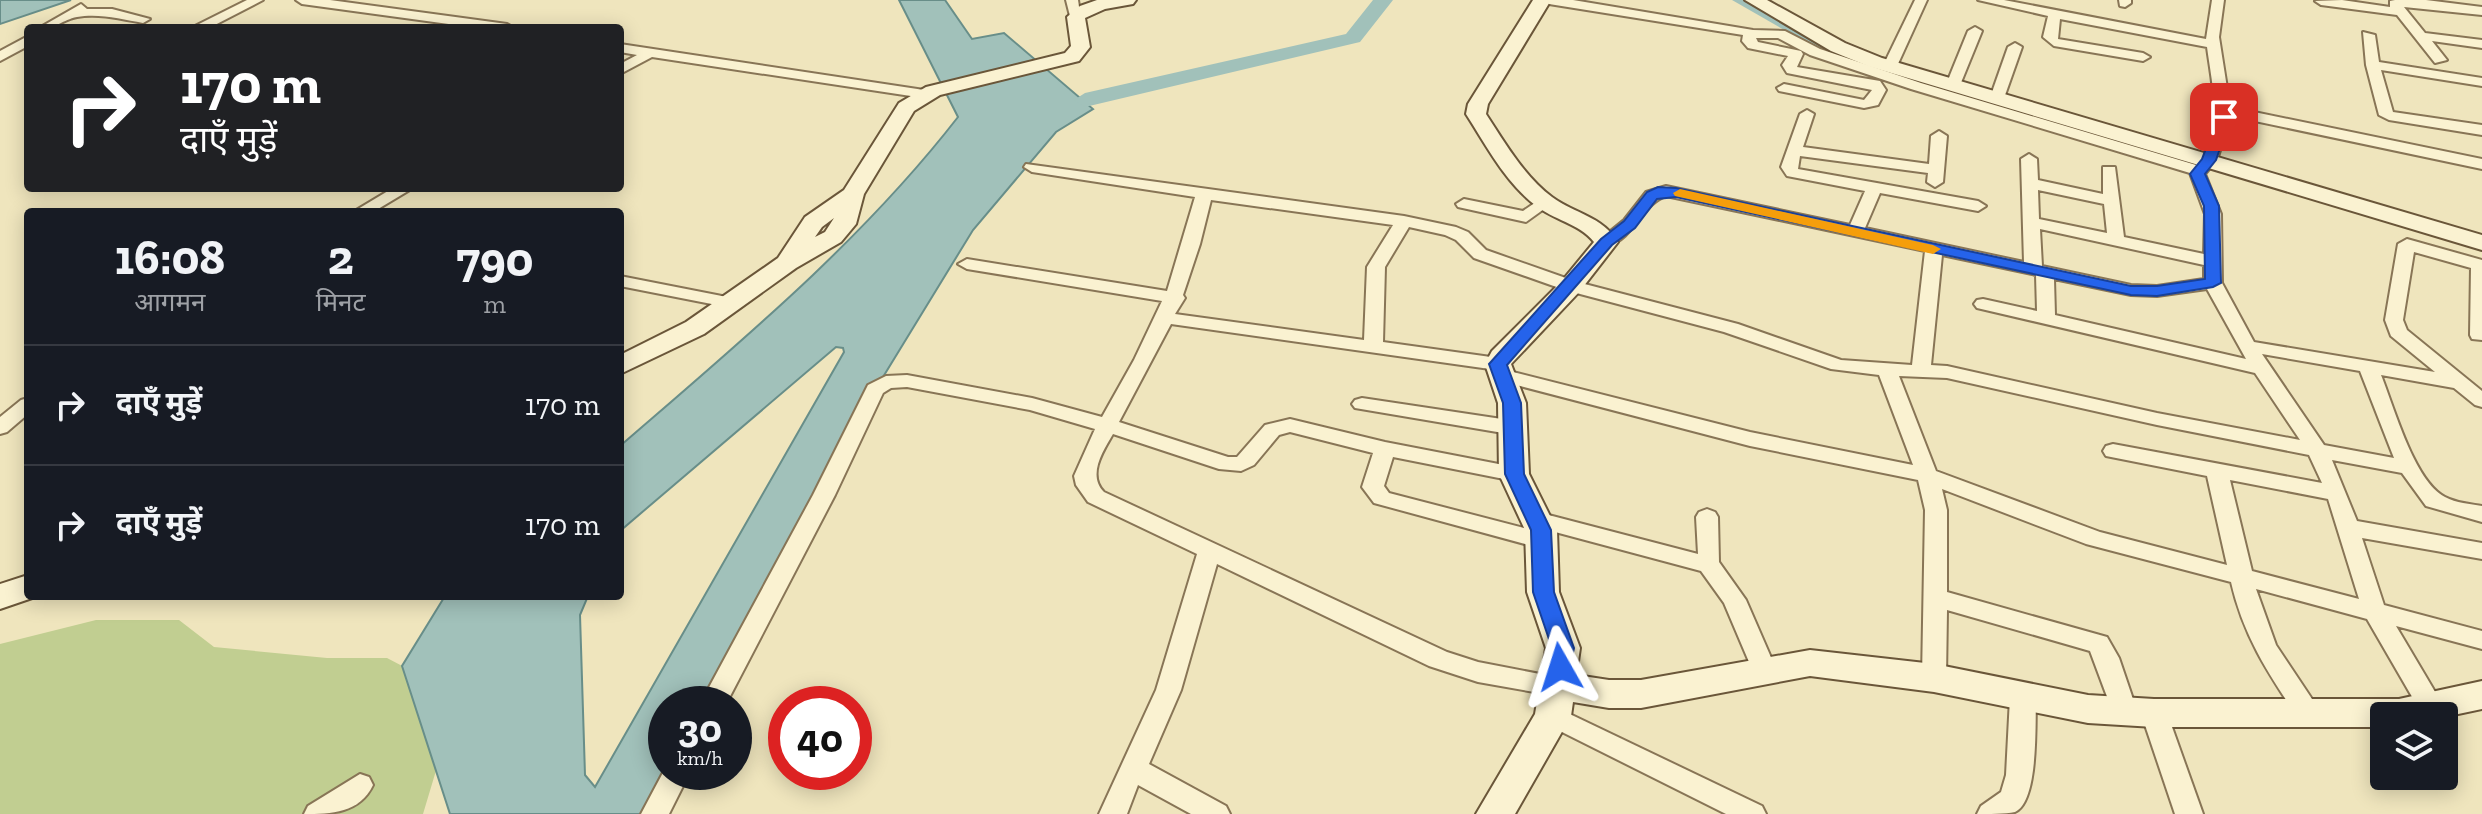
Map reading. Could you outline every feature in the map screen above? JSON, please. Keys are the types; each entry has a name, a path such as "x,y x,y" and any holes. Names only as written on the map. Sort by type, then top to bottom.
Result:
{"street":[{"path":"53,24 99,0"},
{"path":"206,24 257,0"},
{"path":"302,0 478,24"},
{"path":"624,364 695,328 787,263 833,237 844,224 853,194 906,107 928,93 1051,63 1079,52 1081,47 1074,9 1085,10 1127,0"},
{"path":"1542,0 1475,110 1527,184 1545,201 1604,236 1606,242"},
{"path":"1549,0 1750,34 1780,34 1815,52 1903,82 2205,164"},
{"path":"1754,0 1838,47 1890,66 2205,164 2450,244 2481,258 2479,335"},
{"path":"1890,66 1900,39 1921,0"},
{"path":"1984,0 2213,44"},
{"path":"2073,0 2050,37 2054,42 2143,57"},
{"path":"2218,0 2212,30 2223,110 2222,125 2197,177 2212,206 2213,283 2247,346 2317,450 2350,528 2359,571 2374,610 2428,702"},
{"path":"2321,1 2401,12"},
{"path":"2440,60 2395,4 2463,9 2477,16"},
{"path":"71,13 112,13 143,19"},
{"path":"1953,85 1975,31"},
{"path":"1750,34 1749,41 1753,45 1796,54 1789,65 1792,70 1870,83 1879,90 1873,102 1864,104 1784,88"},
{"path":"2368,35 2384,112 2389,116 2482,130"},
{"path":"2421,36 2482,44"},
{"path":"0,57 24,42"},
{"path":"1997,98 2015,47"},
{"path":"624,49 928,93"},
{"path":"624,68 650,53"},
{"path":"2373,65 2482,82"},
{"path":"2223,110 2482,164"},
{"path":"1807,114 1789,167 1793,173 1978,206"},
{"path":"1934,197 1939,136"},
{"path":"1795,151 1937,170"},
{"path":"2029,159 2032,222 2046,318"},
{"path":"1032,167 1404,221 1457,233 1487,257 1571,286 1731,328 1838,365 1947,372 2068,400 2410,468"},
{"path":"2109,170 2116,241"},
{"path":"2029,183 2112,201"},
{"path":"1855,232 1875,187"},
{"path":"1495,814 1555,701 1563,648 1543,592 1540,531 1514,474 1515,428 1512,403 1499,370 1501,357 1571,286 1606,242 1630,224 1652,195 1666,191 2144,292 2213,283"},
{"path":"368,208 398,192"},
{"path":"1204,194 1198,226 1176,298 1107,424 1085,476 1087,488 1096,497 1438,659 1555,701 1752,814"},
{"path":"1464,204 1526,217 1545,201"},
{"path":"1373,347 1376,267 1404,221"},
{"path":"2032,222 2212,261"},
{"path":"2450,244 2405,246 2394,320 2398,332 2414,348 2472,385 2482,401"},
{"path":"1921,370 1934,249"},
{"path":"967,264 1176,298"},
{"path":"624,282 732,303"},
{"path":"1983,304 2265,369"},
{"path":"1165,318 1373,347 1499,370 1750,439 1926,475 2094,538 2482,640"},
{"path":"2247,346 2472,385"},
{"path":"2368,367 2410,468 2430,499 2441,505 2482,514"},
{"path":"1887,370 1936,510 1934,678"},
{"path":"723,686 824,495 875,389 886,382 907,381 1032,404 1107,424 1234,465 1247,460 1272,430 1290,425 1385,449 1514,474"},
{"path":"1362,404 1515,428"},
{"path":"0,427 24,407"},
{"path":"1385,449 1373,487 1382,498 1707,562 1734,600 1764,669"},
{"path":"2113,451 2337,493"},
{"path":"2217,472 2240,576 2265,649 2309,714"},
{"path":"1707,517 1710,559 1707,562"},
{"path":"2350,528 2482,551"},
{"path":"1113,814 1120,790 1150,736 1173,677 1209,551"},
{"path":"0,597 24,588"},
{"path":"1936,598 2098,644 2139,712 2189,814"},
{"path":"1555,701 1609,694 1641,694 1810,663 1934,678 2088,709 2370,713"},
{"path":"2452,702 2482,695"},
{"path":"1991,814 2013,799 2019,775 2023,698"},
{"path":"1132,768 1216,814"},
{"path":"318,814 360,785"},
{"path":"655,814 668,790"}],"green space":[{"path":"96,620 179,620 214,647 327,658 387,658 429,680 444,744 423,814 0,814 0,644"}],"water":[{"path":"0,0 71,0 0,24"},
{"path":"899,0 945,0 972,39 1004,33 1093,109 1056,132 973,230 883,377 718,686 653,686 844,352 843,348 836,347 624,528 624,443 797,290 921,163 958,117"},
{"path":"443,600 586,600 580,615 585,775 595,787 648,694 648,790 659,790 649,814 450,814 402,666"}],"waterway":[{"path":"1085,100 1353,38 1383,0"},
{"path":"1738,0 1844,59"},
{"path":"1883,71 2173,157"}],"slow traffic":[{"path":"1680,193 1933,249"}],"route":[{"path":"1560,667 1563,648 1543,592 1540,572 1541,530 1514,474 1512,403 1498,364 1501,357 1571,286 1606,242 1630,224 1652,195 1676,192 2131,290 2157,291 2213,283 2212,206 2197,174 2209,160 2224,117"}]}
